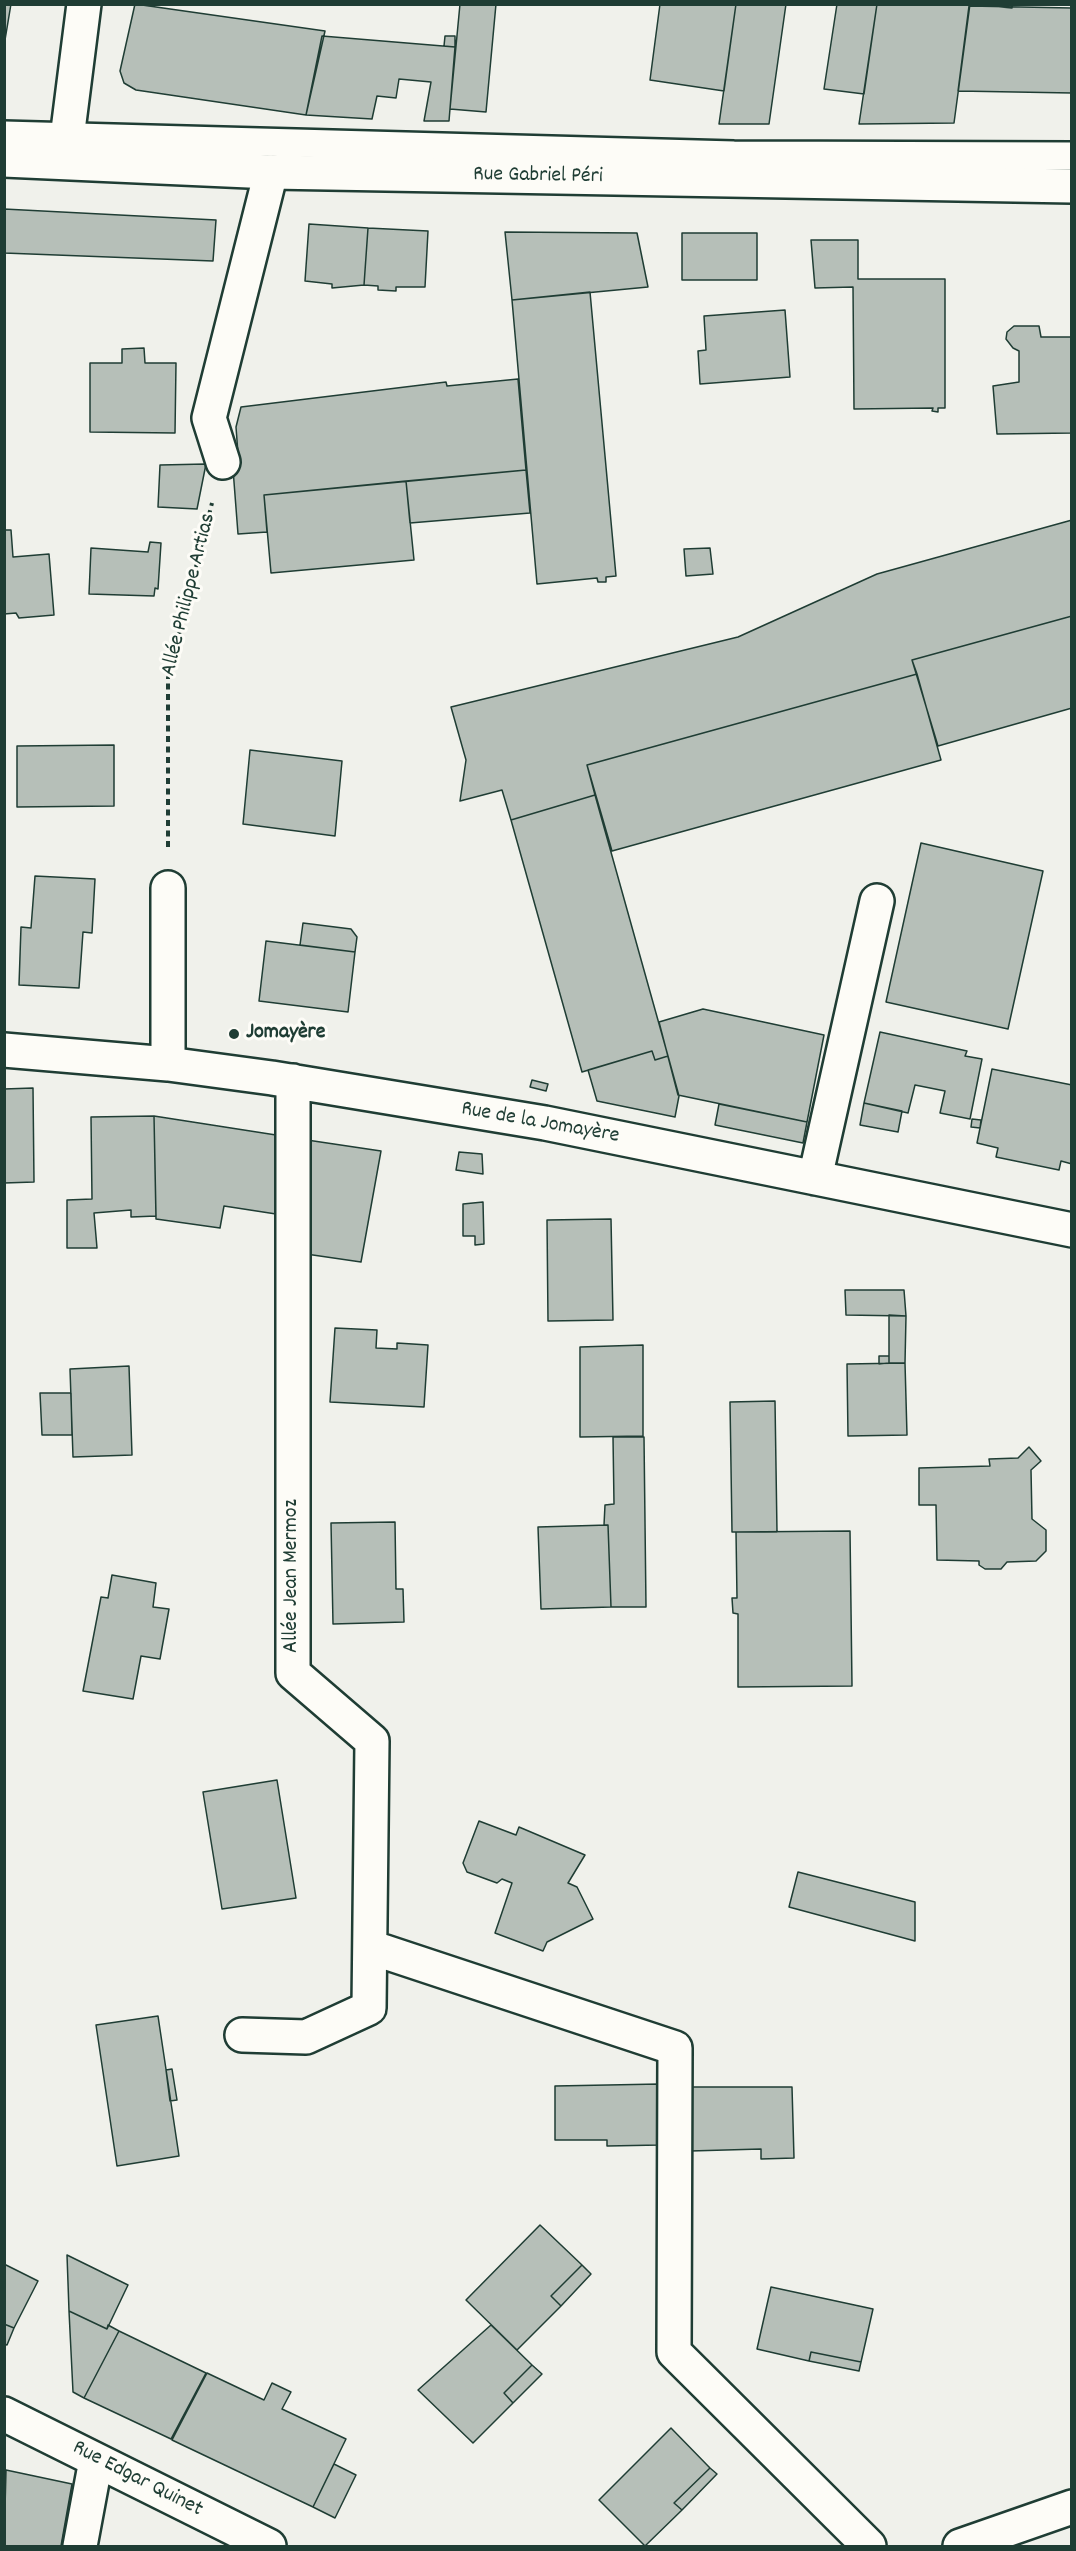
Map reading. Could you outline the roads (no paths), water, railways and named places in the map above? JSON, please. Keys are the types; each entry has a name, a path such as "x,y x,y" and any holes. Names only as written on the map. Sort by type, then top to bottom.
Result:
{"street":[{"path":"65,148 84,4"},
{"name":"Rue Gabriel Péri","path":"4,160 65,148 271,172 1071,186"},
{"path":"223,462 209,418 271,172"},
{"path":"168,888 168,1064"},
{"path":"815,1178 877,902"},
{"name":"Rue de la Jomayère","path":"4,1050 168,1064 545,1123 1071,1230"},
{"name":"Allée Jean Mermoz","path":"242,2035 306,2037 369,2008 372,1741 293,1673 293,1082"},
{"path":"370,1947 675,2048 674,2352 869,2547"},
{"name":"Rue Edgar Quinet","path":"4,2414 269,2547"},
{"path":"80,2547 96,2460"},
{"path":"960,2547 1071,2507"}],"lane":[{"name":"Rue Gabriel Péri","path":"4,135 65,148 226,142 734,155 1071,156"}],"place":[{"name":"Jomayère","path":"234,1034"}]}
